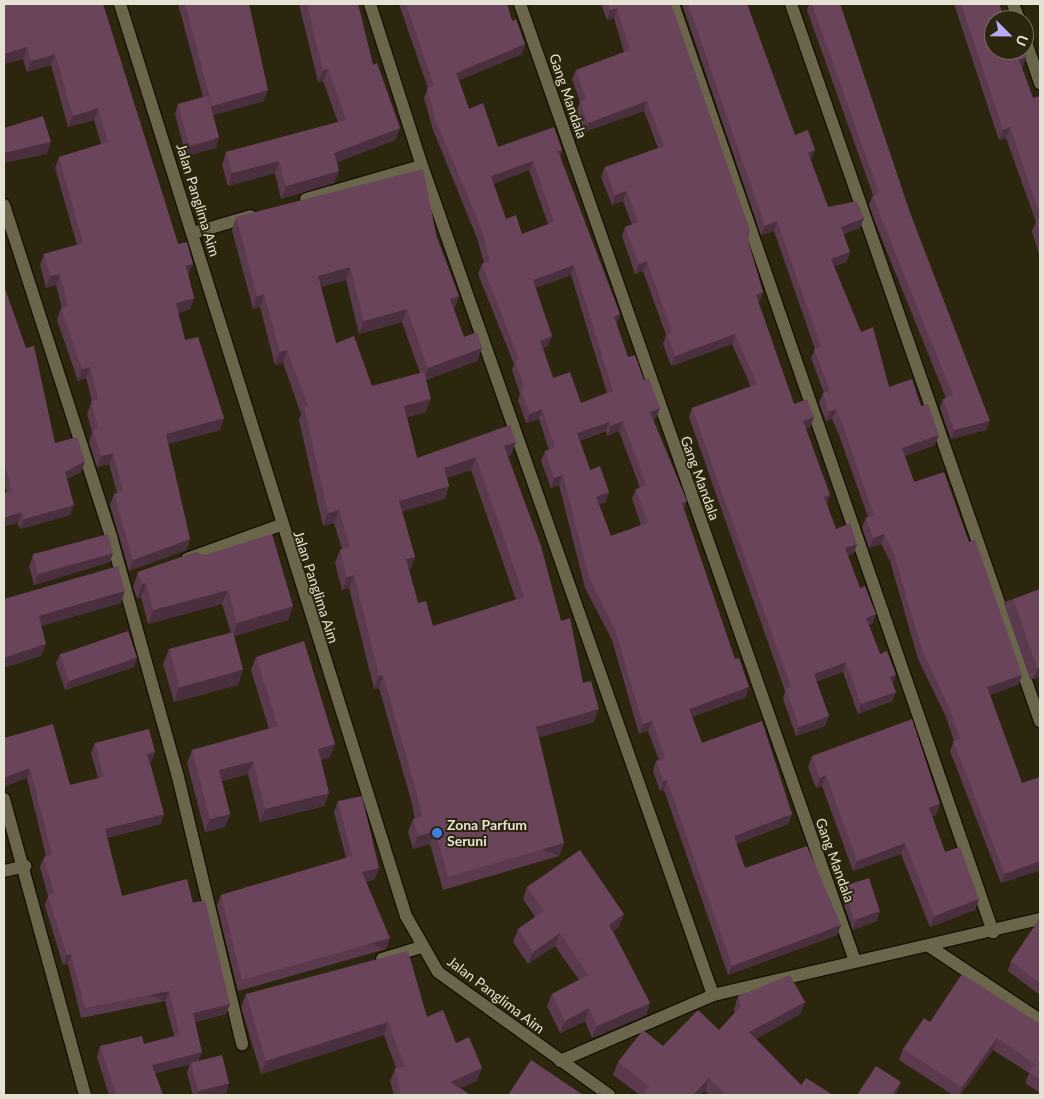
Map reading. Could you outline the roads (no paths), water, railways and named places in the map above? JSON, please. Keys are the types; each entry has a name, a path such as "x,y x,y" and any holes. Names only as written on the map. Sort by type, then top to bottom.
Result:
{"street":[{"name":"Jalan Panglima Aim","path":"120,4 281,525 394,880 421,947 438,972 608,1095"},
{"path":"370,4 422,166 713,995"},
{"name":"Gang Mandala","path":"520,4 855,961"},
{"path":"674,4 993,932"},
{"path":"791,4 1040,721"},
{"path":"1032,60 1040,83"},
{"path":"288,205 422,166"},
{"path":"4,205 119,568 178,777 237,1000 242,1044"},
{"path":"192,233 269,210"},
{"path":"169,565 281,525"},
{"path":"102,574 119,568"},
{"path":"122,582 141,575"},
{"path":"4,799 25,866 85,1095"},
{"path":"4,871 25,866"},
{"path":"560,1062 713,995 855,961 993,932 1040,919"},
{"path":"929,946 1040,1020"},
{"path":"369,962 421,947"}],"place":[{"name":"Zona Parfum Seruni","path":"437,833"}]}
